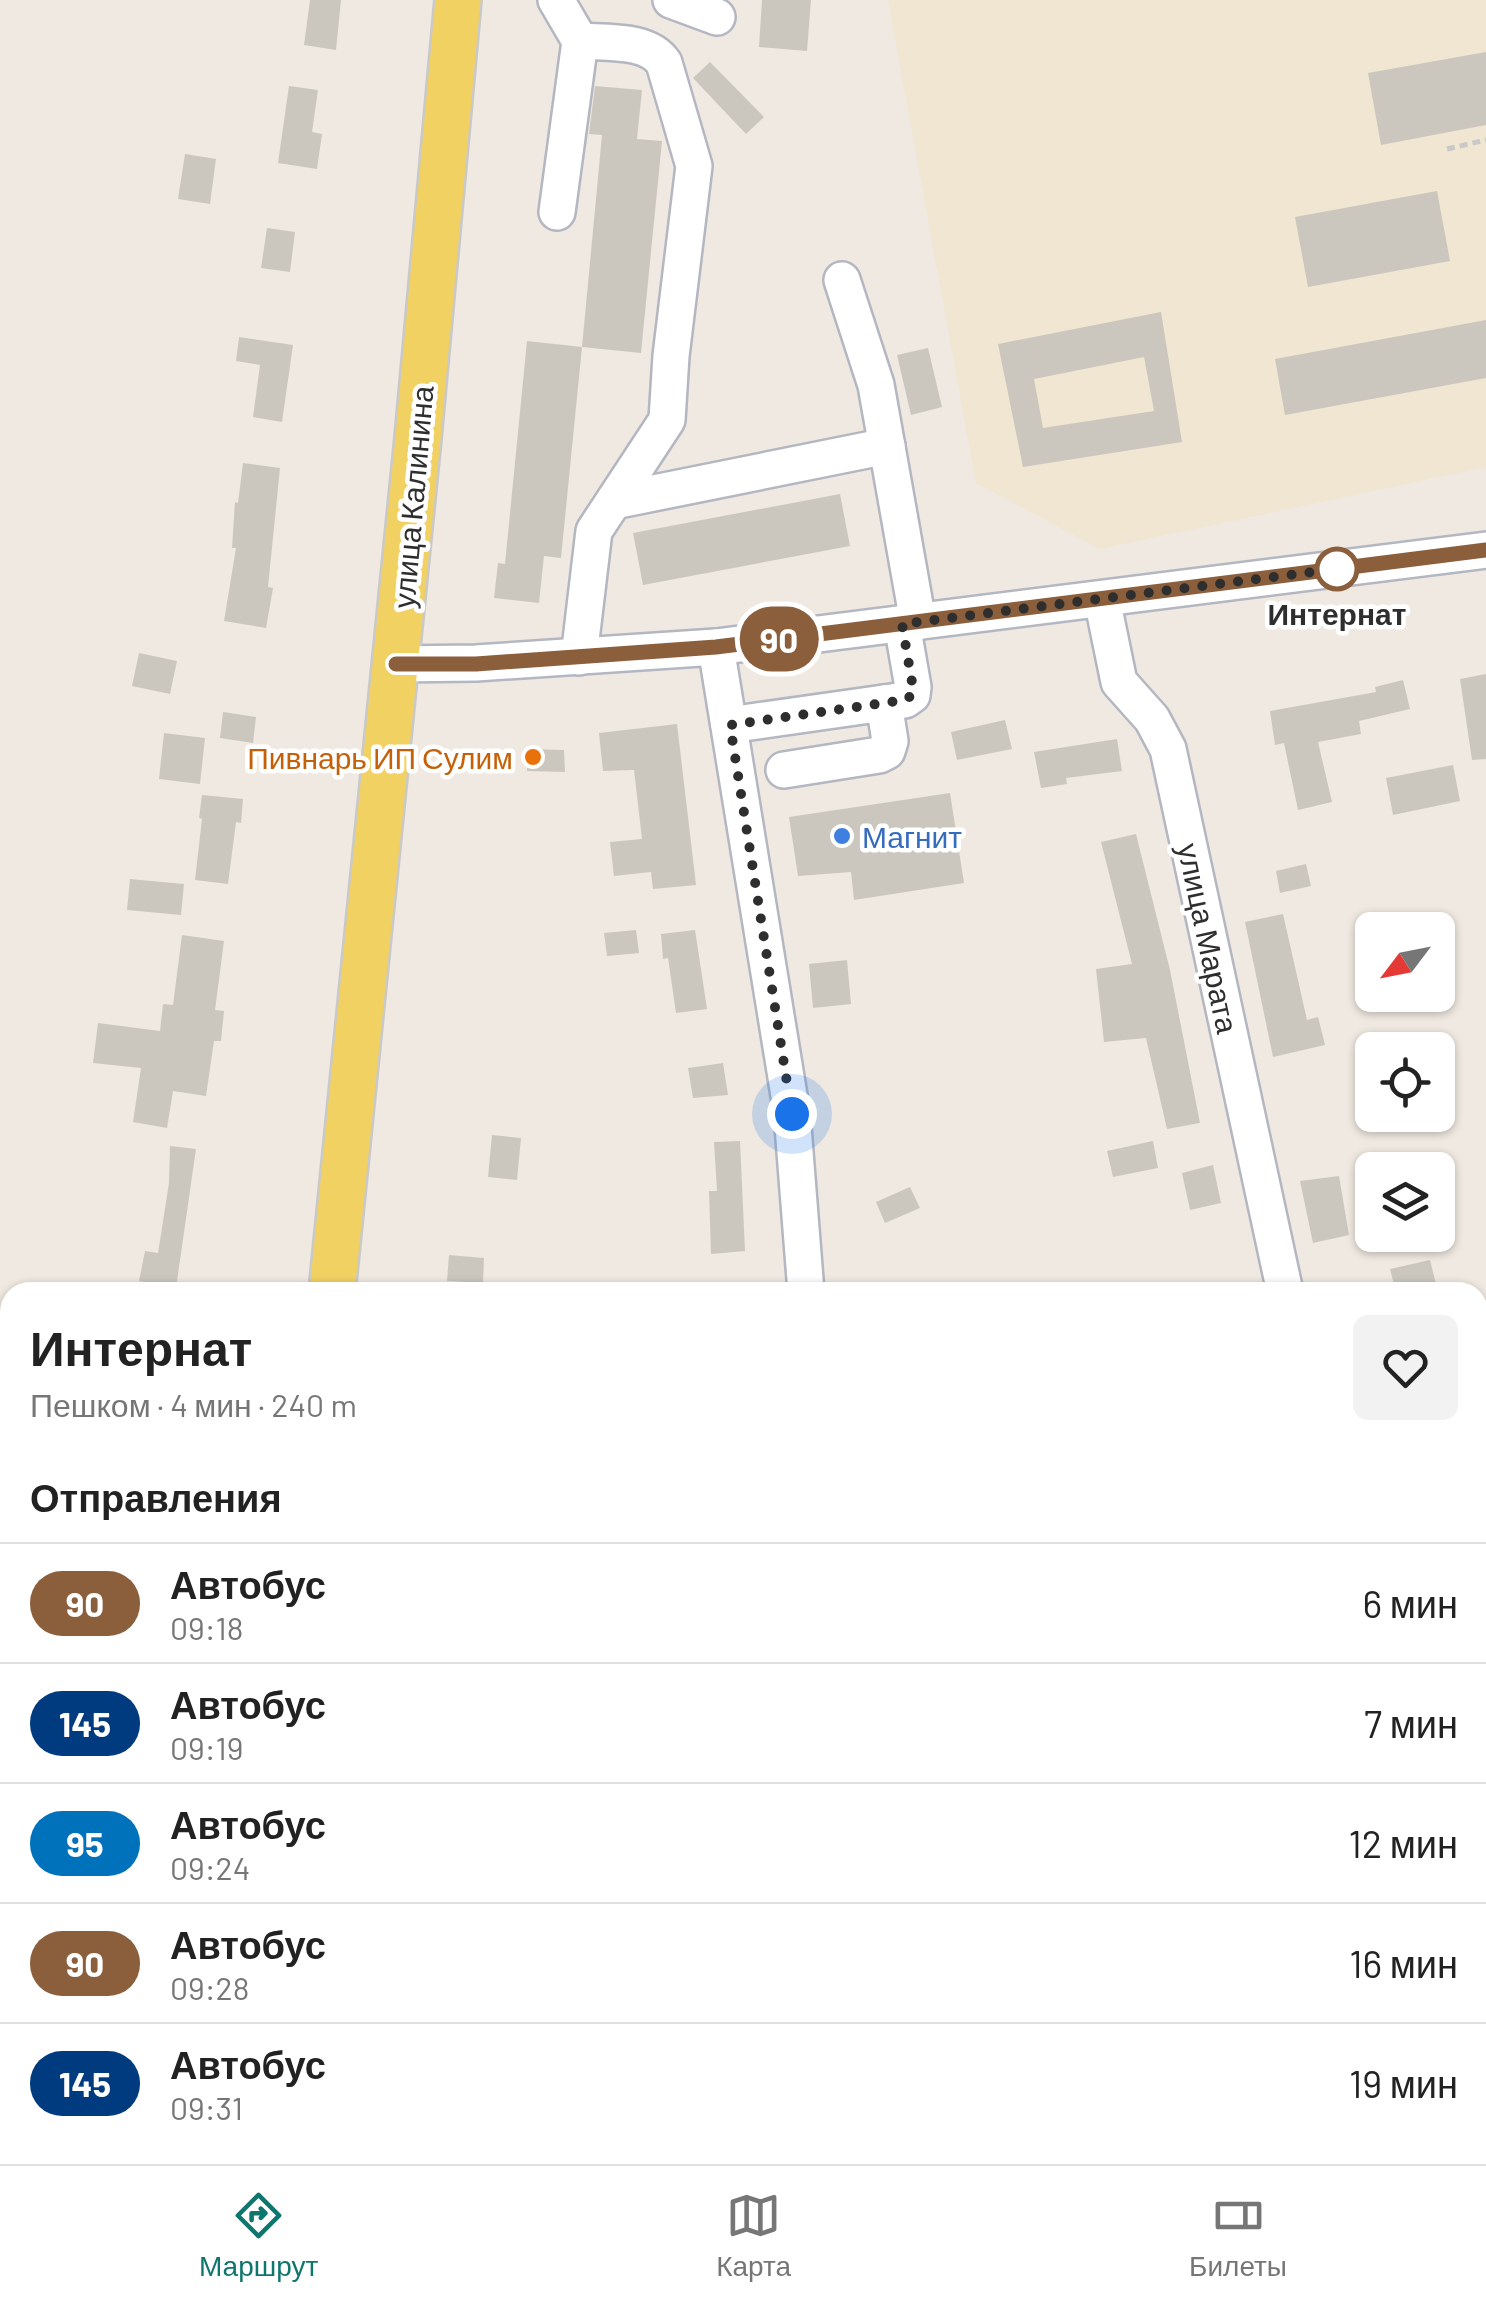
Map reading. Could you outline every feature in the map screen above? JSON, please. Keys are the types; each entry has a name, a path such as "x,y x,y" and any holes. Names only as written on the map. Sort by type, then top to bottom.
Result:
{"main road":[{"name":"улица Калинина","path":"333,1282 458,0"}],"street":[{"path":"556,0 580,41 558,212"},
{"path":"671,0 717,17"},
{"path":"579,657 594,531 667,420 694,166 664,64 657,53 648,48 580,41"},
{"path":"730,725 905,700 912,695 910,623 887,446 876,384 842,280"},
{"path":"614,501 887,446"},
{"path":"396,664 476,664 716,647 1486,550"},
{"name":"улица Марата","path":"1102,599 1119,682 1161,732 1168,750 1284,1282"},
{"path":"716,647 792,1114 805,1282"},
{"path":"784,770 887,751 890,741 884,703"}],"path":[{"path":"1446,148 1486,140"}],"shaded area":[{"path":"888,0 1486,0 1486,467 1100,549 976,483"}],"building":[{"path":"310,0 341,0 336,50 304,45"},
{"path":"762,0 811,0 807,51 759,47"},
{"path":"1486,52 1486,125 1381,145 1368,73"},
{"path":"710,62 764,117 746,134 693,78"},
{"path":"289,86 318,90 312,132 322,134 317,169 278,163"},
{"path":"595,86 642,90 637,139 662,141 641,353 582,347 602,135 589,134"},
{"path":"185,154 216,159 210,204 178,199"},
{"path":"1437,191 1450,261 1308,287 1295,217"},
{"path":"267,228 295,232 290,272 261,268"},
{"path":"1161,312 1182,442 1023,467 998,344","holes":["1144,357 1154,411 1043,428 1034,379"]},
{"path":"1486,320 1486,378 1285,415 1275,359"},
{"path":"239,337 293,345 282,422 253,417 260,365 236,361"},
{"path":"527,341 582,347 561,558 544,556 539,603 494,598 498,563 505,564"},
{"path":"928,348 942,407 911,415 897,355"},
{"path":"243,463 280,468 268,587 273,588 266,628 224,621 236,548 232,548 235,502 238,503"},
{"path":"840,494 850,546 643,585 633,533"},
{"path":"139,653 177,661 170,694 132,686"},
{"path":"1486,674 1486,759 1472,760 1460,679"},
{"path":"1403,680 1410,709 1359,721 1361,734 1318,742 1332,802 1298,810 1284,743 1275,745 1270,711 1376,692 1375,687"},
{"path":"223,712 256,717 253,743 220,738"},
{"path":"1005,720 1012,749 957,760 951,732"},
{"path":"677,724 696,885 653,889 651,872 614,876 610,842 642,839 634,770 603,771 599,733"},
{"path":"164,733 205,738 200,784 159,779"},
{"path":"1117,739 1122,771 1066,778 1067,784 1041,788 1034,752"},
{"path":"528,749 564,750 565,772 527,771"},
{"path":"1453,765 1460,801 1393,815 1386,778"},
{"path":"950,793 964,883 854,900 851,872 798,876 789,817"},
{"path":"202,795 243,799 228,884 195,880"},
{"path":"1136,834 1170,970 1200,1123 1167,1129 1146,1038 1104,1042 1096,969 1132,964 1101,842"},
{"path":"1306,864 1311,886 1280,893 1276,871"},
{"path":"130,879 184,884 181,915 127,910"},
{"path":"1283,914 1307,1020 1318,1017 1325,1045 1273,1057 1245,922"},
{"path":"636,930 639,953 607,956 604,933"},
{"path":"695,930 707,1009 676,1013 661,934"},
{"path":"182,935 224,941 215,1010 224,1011 221,1041 214,1041 206,1096 173,1091 167,1128 133,1122 141,1068 93,1063 98,1023 160,1031 163,1004 173,1005"},
{"path":"847,960 851,1004 813,1008 809,964"},
{"path":"723,1063 728,1095 693,1098 688,1068"},
{"path":"492,1135 521,1138 517,1180 488,1177"},
{"path":"740,1141 745,1251 711,1254 709,1191 717,1191 714,1142"},
{"path":"1153,1141 1158,1168 1113,1177 1107,1151"},
{"path":"170,1146 196,1149 177,1282 139,1281 145,1251 158,1253 169,1183"},
{"path":"1213,1165 1221,1203 1190,1210 1182,1173"},
{"path":"1339,1176 1349,1235 1313,1243 1300,1181"},
{"path":"910,1187 920,1208 885,1223 876,1202"},
{"path":"449,1255 484,1258 483,1282 447,1281"},
{"path":"1430,1260 1436,1282 1393,1282 1390,1269"}],"bus line":[{"name":"90","path":"396,664 476,664 716,647 1486,550"}],"place":[{"name":"Интернат","path":"1337,569"},
{"name":"Пивнарь ИП Сулим","path":"533,757"},
{"name":"Магнит","path":"842,836"}],"route":[{"path":"792,1114 730,725 905,700 912,695 913,688 902,624 1337,569"}]}
